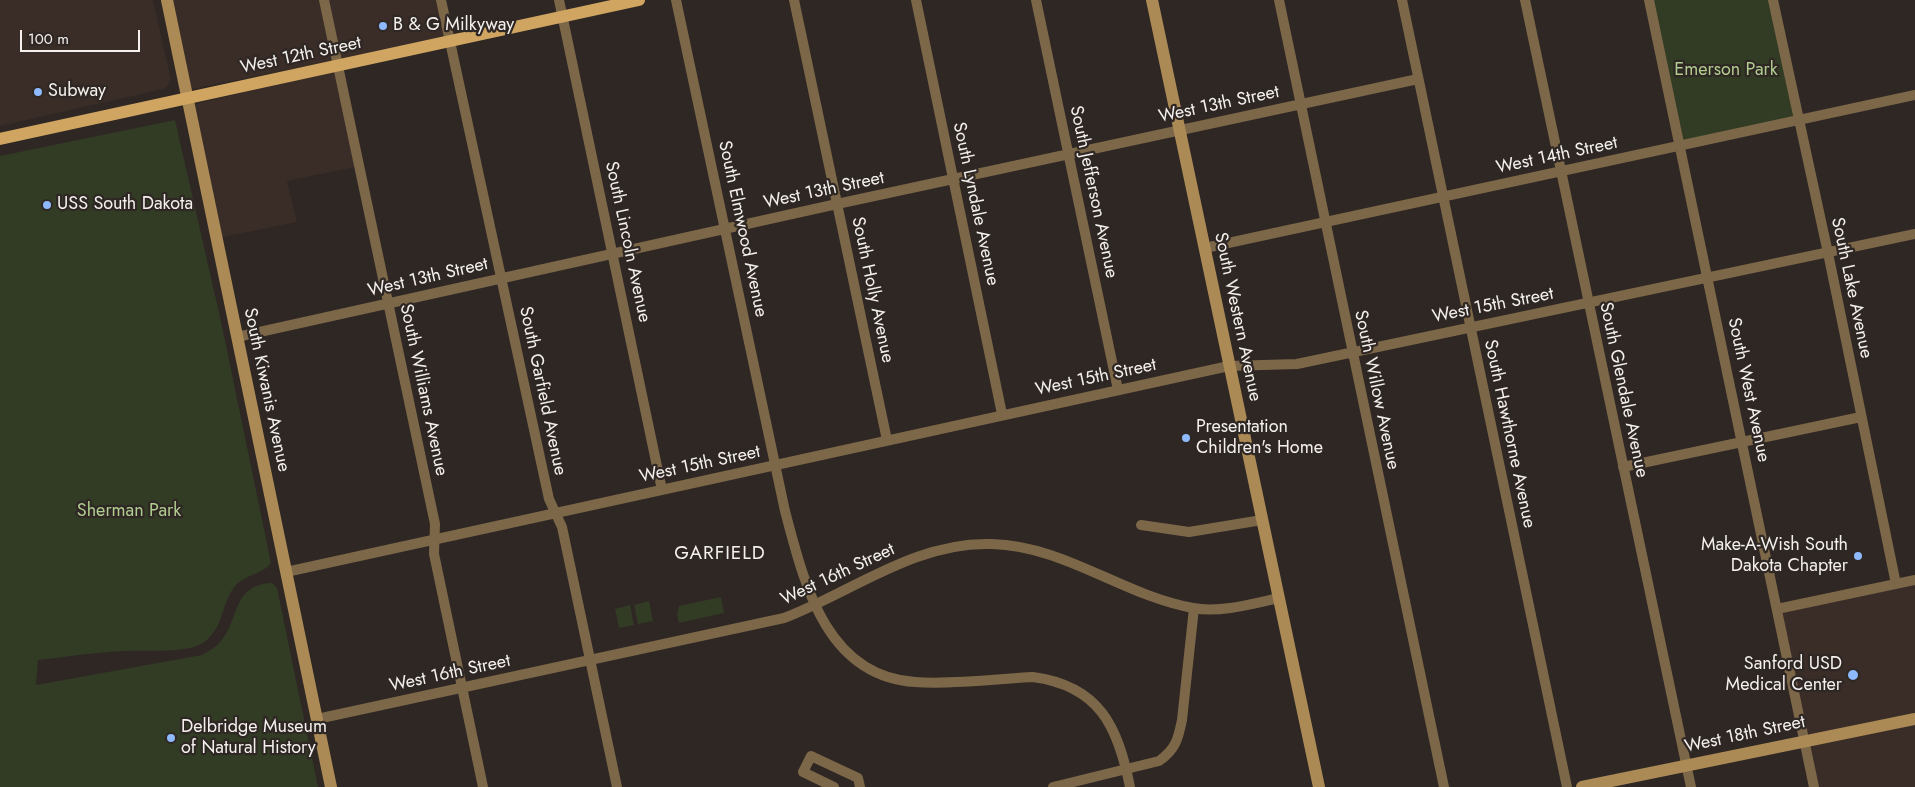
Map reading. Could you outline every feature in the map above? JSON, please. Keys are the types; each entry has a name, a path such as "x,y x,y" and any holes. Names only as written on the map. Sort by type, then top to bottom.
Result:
{"main road":[{"name":"West 12th Street","path":"0,139 639,0"}],"street":[{"name":"South Kiwanis Avenue","path":"167,0 330,787"},
{"name":"South Williams Avenue","path":"324,0 434,524 434,554 483,787"},
{"name":"South Garfield Avenue","path":"441,0 548,499 562,527 617,787"},
{"name":"South Lincoln Avenue","path":"559,0 662,490"},
{"name":"South Elmwood Avenue","path":"676,0 775,465 798,558 815,607 840,647 868,670 892,678 916,682 1033,677 1048,679 1069,686 1091,701 1104,713 1112,725 1127,770 1130,787"},
{"name":"South Holly Avenue","path":"794,0 887,440"},
{"name":"South Lyndale Avenue","path":"916,0 1002,414"},
{"name":"South Jefferson Avenue","path":"1036,0 1118,390"},
{"name":"South Western Avenue","path":"1152,0 1319,787"},
{"name":"South Willow Avenue","path":"1279,0 1351,352 1444,787"},
{"name":"South Hawthorne Avenue","path":"1402,0 1469,327 1567,787"},
{"name":"South Glendale Avenue","path":"1525,0 1691,787"},
{"name":"South West Avenue","path":"1649,0 1814,787"},
{"name":"South Lake Avenue","path":"1773,0 1828,253 1896,584"},
{"name":"West 13th Street","path":"237,337 837,204 1418,80"},
{"name":"West 14th Street","path":"1205,248 1915,95"},
{"name":"West 15th Street","path":"286,572 556,514 1002,414 1229,366 1297,364 1915,234"},
{"path":"1623,467 1861,418"},
{"path":"1141,525 1189,532 1262,520"},
{"name":"West 16th Street","path":"316,720 784,618 815,607 897,564 924,554 966,545 992,544 1044,551 1134,591 1194,608 1240,606 1279,598"},
{"path":"1777,609 1915,580"},
{"path":"1053,787 1159,761 1172,752 1179,735 1194,608"},
{"name":"West 18th Street","path":"1582,787 1915,719"},
{"path":"834,787 803,772 811,756 858,778 860,787"}],"shaded area":[{"path":"0,0 153,0 171,80 163,89 0,126"},
{"path":"172,0 319,0 332,61 191,89"},
{"path":"328,0 438,0 446,36 341,59"},
{"path":"335,71 355,167 287,181 297,222 218,238 195,104"},
{"name":"Sanford USD Medical Center","path":"1915,580 1915,787 1814,787 1777,609"}],"green space":[{"name":"Emerson Park","path":"1649,0 1773,0 1799,120 1680,147"},
{"name":"Sherman Park","path":"175,120 222,326 271,563 265,569 236,585 231,591 213,633 200,645 177,650 93,653 38,660 36,685 202,655 215,647 227,633 243,597 259,585 272,583 277,588 318,787 0,787 0,156"},
{"path":"704,545 724,546 720,561 701,558"},
{"path":"721,597 724,613 679,623 677,614 679,606"},
{"path":"649,601 653,621 638,624 634,605"},
{"path":"630,605 634,625 619,628 615,609"}],"place":[{"name":"B & G Milkyway","path":"383,26"},
{"name":"Subway","path":"38,92"},
{"name":"USS South Dakota","path":"47,205"},
{"name":"Presentation Children's Home","path":"1186,438"},
{"name":"Make-A-Wish South Dakota Chapter","path":"1858,556"},
{"name":"Sanford USD Medical Center","path":"1853,675"},
{"name":"Delbridge Museum of Natural History","path":"171,738"}],"district":[{"name":"GARFIELD","path":"720,554"}]}
